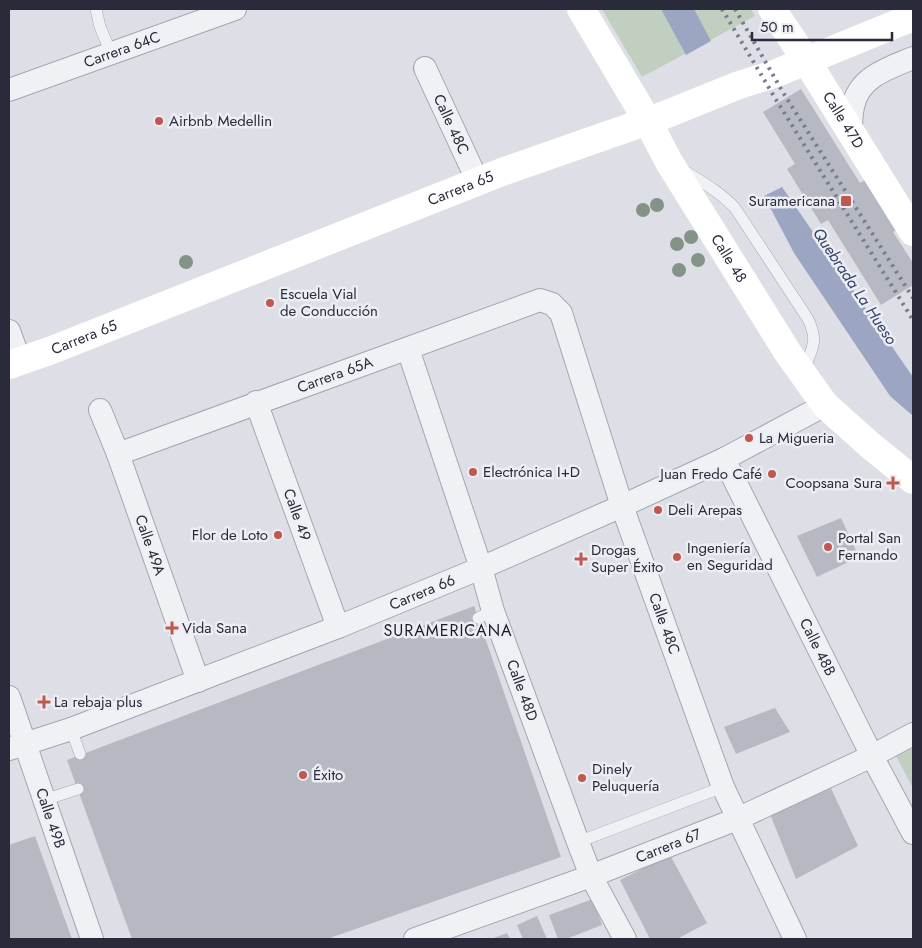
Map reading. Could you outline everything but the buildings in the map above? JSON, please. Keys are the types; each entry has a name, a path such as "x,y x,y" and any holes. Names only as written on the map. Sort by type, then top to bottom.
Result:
{"main road":[{"name":"Calle 48","path":"581,9 647,120 669,162 788,353 825,405 913,480"},
{"name":"Calle 47D","path":"772,9 913,232"},
{"name":"Carrera 65","path":"14,363 478,182 662,116 913,18"}],"street":[{"name":"Carrera 64C","path":"9,90 235,9"},
{"path":"850,134 853,105 860,88 877,73 913,58"},
{"name":"Calle 48C","path":"425,68 478,182"},
{"name":"Carrera 65A","path":"118,454 256,402 540,300 552,304"},
{"name":"Calle 48C","path":"552,304 561,313 622,506 723,787 795,939"},
{"path":"9,331 14,363"},
{"name":"Calle 48D","path":"408,349 481,568 486,614 591,876 625,939"},
{"name":"Calle 49","path":"256,402 338,627"},
{"name":"Carrera 66","path":"17,746 71,729 198,681 338,627 481,568 724,459 825,405"},
{"name":"Calle 49A","path":"100,410 118,454 198,681"},
{"name":"Calle 48B","path":"724,459 872,756 913,833"},
{"name":"Calle 49B","path":"9,697 17,746 44,800 92,939"},
{"name":"Carrera 67","path":"415,939 591,876 737,819 872,756 913,734"}],"lane":[{"path":"96,9 100,27 111,53"},
{"path":"71,729 80,754"},
{"path":"578,842 723,787"},
{"path":"44,800 78,789"}],"green space":[{"path":"602,9 751,9 755,16 642,77"},
{"path":"913,748 913,788 896,756"}],"water":[{"path":"661,9 694,9 711,41 686,55"},
{"name":"Quebrada La Hueso","path":"782,187 913,377 913,416 890,396 794,253 764,196"}],"railway":[{"path":"722,9 913,320"},
{"path":"735,9 784,94 913,298"}],"place":[{"name":"Airbnb Medellin","path":"159,121"},
{"name":"Suramericana","path":"846,201"},
{"name":"Escuela Vial de Conducción","path":"270,303"},
{"name":"La Migueria","path":"749,438"},
{"name":"Electrónica I+D","path":"473,472"},
{"name":"Juan Fredo Café","path":"772,474"},
{"name":"Coopsana Sura","path":"893,483"},
{"name":"Deli Arepas","path":"658,510"},
{"name":"Flor de Loto","path":"278,535"},
{"name":"Portal San Fernando","path":"828,547"},
{"name":"Ingeniería en Seguridad","path":"677,557"},
{"name":"Drogas Super Éxito","path":"581,559"},
{"name":"Vida Sana","path":"172,628"},
{"name":"La rebaja plus","path":"44,702"},
{"name":"Éxito","path":"303,775"},
{"name":"Dinely Peluquería","path":"582,778"}],"district":[{"name":"SURAMERICANA","path":"448,630"}]}
